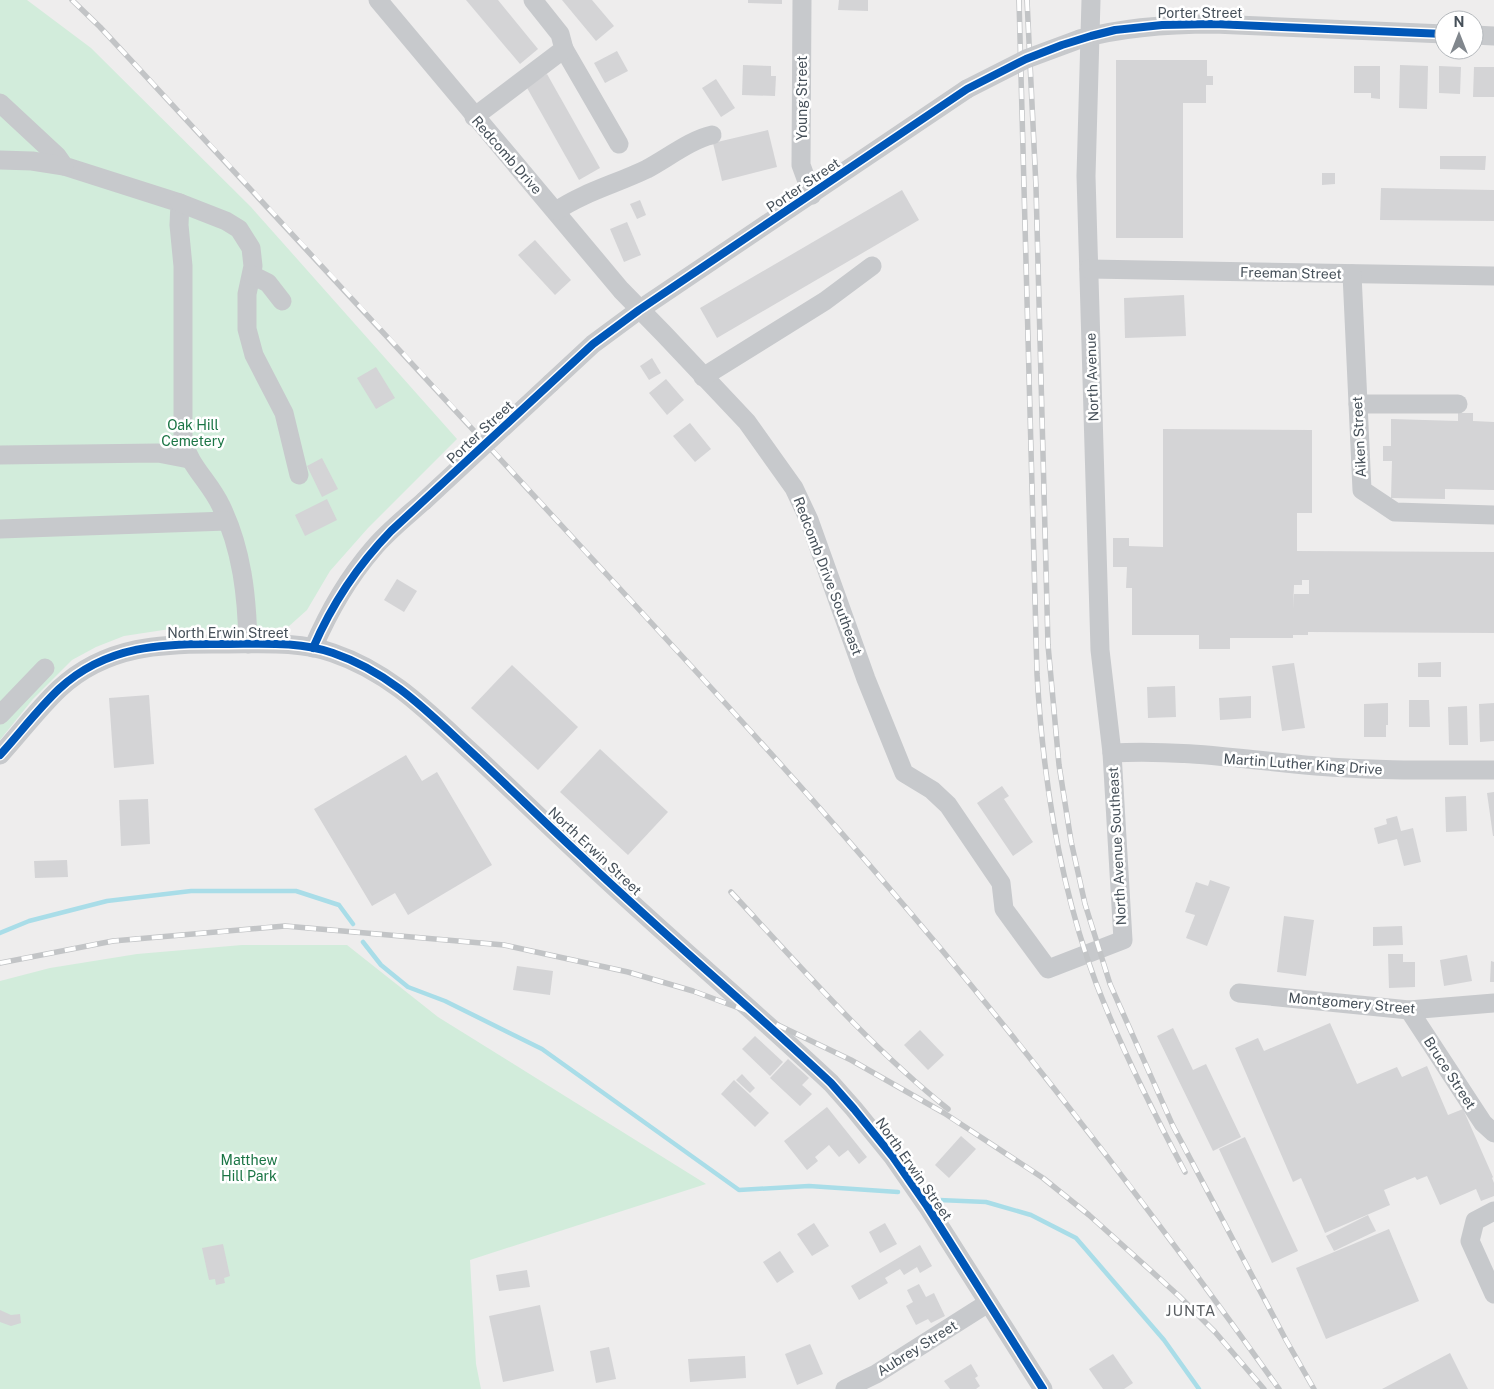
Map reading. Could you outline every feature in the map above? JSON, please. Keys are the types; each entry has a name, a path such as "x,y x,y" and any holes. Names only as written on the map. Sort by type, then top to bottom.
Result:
{"street":[{"name":"Redcomb Drive","path":"378,0 474,117 639,310"},
{"path":"533,0 560,34 564,49 619,144"},
{"name":"Young Street","path":"802,0 802,165 812,194"},
{"name":"North Avenue","path":"1091,0 1085,37 1086,176 1100,650 1112,753"},
{"name":"Porter Street","path":"313,648 322,626 337,601 363,562 391,530 593,344 639,310 967,89 1026,59 1085,37 1139,27 1205,24 1434,34"},
{"path":"474,117 564,49"},
{"path":"0,103 57,156 64,166"},
{"path":"556,211 573,199 639,173 699,139 712,135"},
{"path":"0,160 32,161 64,166 212,214 239,230 251,248 253,266 247,294 246,329 254,355 284,413 299,475"},
{"path":"180,203 179,225 183,266 183,440 189,459 214,493 227,521 240,562 248,615 248,644"},
{"path":"704,377 825,301 872,266"},
{"name":"Freeman Street","path":"1089,268 1494,276"},
{"name":"Aiken Street","path":"1352,274 1362,490 1395,512 1494,515"},
{"path":"252,275 268,283 282,301"},
{"name":"Redcomb Drive Southeast","path":"639,310 747,422 794,488 812,529 896,758 904,773 932,790 948,805 1002,883 1004,909 1048,969 1123,940"},
{"path":"1358,404 1458,404"},
{"path":"0,455 158,453 189,459"},
{"path":"0,529 227,521"},
{"name":"North Erwin Street","path":"0,755 60,688 79,674 108,658 132,650 158,646 280,644 313,648 332,653 367,667 383,676 412,698 583,858 832,1083 893,1157 927,1206 1043,1389"},
{"path":"4,707 45,668"},
{"name":"Martin Luther King Drive","path":"1112,753 1157,752 1354,768 1494,770"},
{"name":"North Avenue Southeast","path":"1112,753 1123,940"},
{"name":"Montgomery Street","path":"1239,993 1409,1010 1494,1003"},
{"name":"Bruce Street","path":"1409,1010 1483,1122 1494,1133"},
{"path":"1494,1211 1475,1221 1470,1241 1494,1294"},
{"name":"Aubrey Street","path":"845,1389 876,1374 988,1302"}],"green space":[{"name":"Oak Hill Cemetery","path":"0,0 27,0 91,48 251,207 457,439 368,528 330,571 307,610 288,627 231,631 170,629 124,636 96,647 72,660 33,699 0,740"},
{"name":"Matthew Hill Park","path":"242,945 347,945 438,1017 706,1184 470,1260 476,1364 481,1389 0,1389 0,981 50,968 137,954"}],"building":[{"path":"466,0 498,0 538,49 520,64"},
{"path":"562,0 592,0 614,26 596,41"},
{"path":"748,0 782,0 782,4 748,3"},
{"path":"839,0 868,0 868,11 838,10"},
{"path":"617,51 628,71 605,83 594,63"},
{"path":"1116,60 1207,60 1207,76 1213,76 1213,85 1206,85 1206,103 1183,103 1183,238 1116,238"},
{"path":"743,65 771,66 771,76 776,76 775,96 742,95"},
{"path":"1400,65 1428,66 1427,109 1399,108"},
{"path":"1354,66 1380,66 1380,99 1371,98 1371,93 1354,93"},
{"path":"1439,66 1461,67 1460,94 1439,93"},
{"path":"1474,67 1494,67 1494,97 1473,97"},
{"path":"547,74 600,168 579,180 526,86"},
{"path":"716,79 735,108 721,117 702,88"},
{"path":"768,130 777,167 722,181 713,143"},
{"path":"1440,156 1486,156 1485,170 1440,169"},
{"path":"1322,173 1335,173 1335,184 1322,185"},
{"path":"1381,188 1494,190 1494,221 1380,220"},
{"path":"902,190 919,220 717,338 700,308"},
{"path":"640,200 646,215 637,219 630,204"},
{"path":"627,222 641,255 624,262 610,229"},
{"path":"535,240 571,280 555,295 518,255"},
{"path":"1184,295 1186,336 1125,338 1124,298"},
{"path":"652,358 661,373 649,380 640,366"},
{"path":"376,367 395,398 376,409 357,378"},
{"path":"666,379 684,400 667,415 649,393"},
{"path":"1458,413 1473,413 1473,421 1494,422 1494,490 1445,489 1445,499 1391,498 1392,461 1383,461 1383,446 1391,446 1391,419 1458,421"},
{"path":"690,423 711,449 695,462 673,436"},
{"path":"1163,429 1312,430 1312,513 1297,513 1297,551 1494,552 1494,633 1308,632 1308,635 1293,635 1293,638 1230,638 1230,649 1199,649 1199,635 1132,635 1132,588 1126,588 1127,567 1113,567 1113,538 1129,538 1129,546 1163,547","holes":["1302,580 1309,580 1309,594 1294,594 1293,609 1294,585 1302,585"]},
{"path":"322,458 338,489 322,497 307,466"},
{"path":"327,499 337,520 305,536 295,515"},
{"path":"397,579 417,591 404,612 384,600"},
{"path":"1441,662 1441,677 1418,677 1418,663"},
{"path":"1294,663 1305,728 1282,731 1272,666"},
{"path":"512,665 578,727 538,770 471,708"},
{"path":"1175,686 1176,717 1148,718 1147,687"},
{"path":"149,695 154,764 114,768 109,698"},
{"path":"1251,696 1251,718 1220,720 1219,698"},
{"path":"1409,700 1429,700 1430,727 1409,727"},
{"path":"1388,703 1386,737 1364,737 1364,704"},
{"path":"1494,703 1494,741 1480,742 1479,704"},
{"path":"1467,706 1468,745 1449,745 1448,707"},
{"path":"600,749 668,812 628,855 560,792"},
{"path":"406,755 422,781 437,772 492,865 408,915 395,893 372,906 314,809"},
{"path":"1002,786 1009,796 1004,799 1033,842 1013,856 977,803"},
{"path":"1494,792 1494,836 1493,836 1487,793"},
{"path":"1466,796 1467,831 1446,832 1445,797"},
{"path":"148,799 150,844 121,846 119,800"},
{"path":"1397,816 1401,831 1413,828 1421,862 1404,866 1397,839 1378,844 1374,828 1387,824 1386,819"},
{"path":"67,860 68,877 35,878 34,861"},
{"path":"1210,880 1230,887 1207,946 1186,938 1195,915 1185,912 1196,882 1208,886"},
{"path":"1284,916 1314,920 1306,976 1277,972"},
{"path":"1402,926 1403,945 1373,946 1373,927"},
{"path":"1388,954 1403,954 1403,962 1415,962 1415,987 1389,988"},
{"path":"1467,955 1472,981 1444,986 1440,960"},
{"path":"1491,961 1494,962 1494,982 1490,982"},
{"path":"517,966 553,971 550,995 513,990"},
{"path":"1330,1023 1357,1084 1397,1067 1402,1077 1427,1066 1448,1115 1463,1109 1493,1177 1494,1196 1481,1201 1476,1189 1440,1205 1427,1176 1417,1180 1415,1177 1384,1190 1390,1205 1325,1233 1301,1178 1293,1182 1235,1048 1258,1038 1264,1051"},
{"path":"1173,1028 1193,1070 1206,1064 1241,1137 1213,1151 1157,1036"},
{"path":"920,1030 944,1055 928,1070 904,1045"},
{"path":"755,1036 783,1062 770,1076 742,1049"},
{"path":"788,1059 809,1078 802,1085 812,1094 800,1106 770,1078"},
{"path":"742,1074 755,1088 750,1093 736,1080"},
{"path":"734,1080 769,1113 755,1127 721,1094"},
{"path":"827,1107 867,1157 859,1164 848,1150 839,1157 829,1145 815,1157 818,1161 807,1170 784,1141"},
{"path":"961,1136 976,1149 949,1178 935,1165"},
{"path":"1245,1137 1298,1251 1272,1263 1219,1149"},
{"path":"1368,1215 1376,1231 1334,1251 1326,1236"},
{"path":"814,1223 829,1246 812,1256 797,1234"},
{"path":"885,1223 897,1244 880,1253 869,1232"},
{"path":"1389,1229 1419,1301 1326,1339 1296,1268"},
{"path":"223,1244 230,1276 224,1278 225,1283 216,1285 215,1279 209,1280 202,1248"},
{"path":"920,1245 932,1266 920,1273 917,1267 904,1275 900,1269 885,1278 888,1283 859,1300 851,1286"},
{"path":"780,1251 794,1272 777,1283 763,1262"},
{"path":"527,1270 530,1287 499,1291 496,1275"},
{"path":"919,1284 926,1297 934,1293 945,1316 931,1323 928,1319 916,1325 906,1306 913,1302 907,1290"},
{"path":"540,1305 554,1371 503,1382 489,1316"},
{"path":"0,1310 11,1315 20,1314 21,1323 11,1326 0,1322"},
{"path":"810,1344 823,1374 797,1385 785,1354"},
{"path":"609,1347 616,1379 596,1383 590,1351"},
{"path":"1450,1353 1468,1389 1382,1389"},
{"path":"1113,1354 1133,1383 1124,1389 1103,1389 1089,1369"},
{"path":"745,1356 746,1378 690,1382 688,1359"},
{"path":"971,1364 978,1376 975,1378 980,1386 976,1389 950,1389 944,1381"}],"waterway":[{"path":"0,933 29,921 107,901 191,891 296,891 339,905 353,924"},
{"path":"363,942 381,965 408,987 445,1001 542,1049 739,1190 809,1186 898,1192"},
{"path":"939,1200 986,1202 1031,1215 1076,1238 1164,1340 1199,1389"}],"railway":[{"path":"72,0 100,27 397,347 846,838 936,943 1088,1131 1185,1259 1279,1389"},
{"path":"1019,0 1037,674 1049,792 1055,831 1072,908 1096,983 1138,1079 1185,1172"},
{"path":"1027,0 1036,187 1048,645 1059,765 1071,841 1085,904 1110,984 1173,1126 1286,1340 1314,1389"},
{"path":"731,892 809,977 863,1032 890,1059 948,1109"},
{"path":"0,963 113,941 285,926 504,945 628,972 693,991 755,1014 851,1060 944,1113 1043,1178 1089,1215 1179,1296 1215,1332 1264,1389"}],"cycle path":[{"path":"313,648 337,601 357,571 379,544 593,344 639,310 967,89 1026,59 1062,45 1115,30 1162,25 1214,24 1434,34"},
{"path":"0,755 51,697 77,674 96,663 116,655 158,646 180,644 266,644 307,647 320,649 353,661 389,681 422,706 612,885 831,1083 893,1157 927,1206 1043,1389"}],"district":[{"name":"JUNTA","path":"1191,1311"}]}
